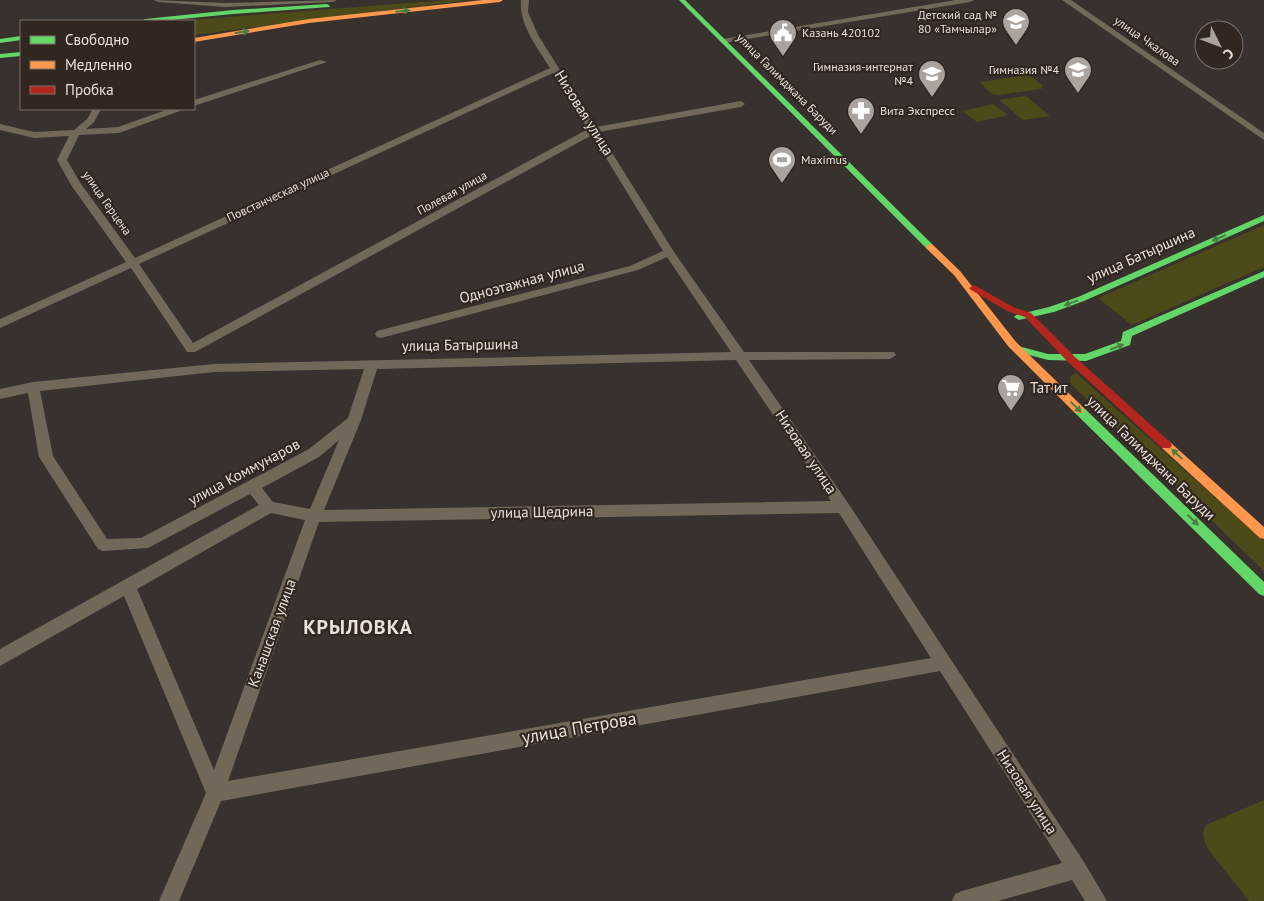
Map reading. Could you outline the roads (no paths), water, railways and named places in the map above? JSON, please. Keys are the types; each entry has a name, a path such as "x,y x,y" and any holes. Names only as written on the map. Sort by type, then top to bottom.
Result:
{"street":[{"path":"158,0 245,5 332,0"},
{"path":"195,40 309,21 500,0"},
{"name":"Низовая улица","path":"525,0 524,12 534,35 669,252 843,507 1097,901"},
{"name":"улица Галимджана Баруди","path":"682,0 956,273 1016,348 1264,590"},
{"path":"723,40 970,0"},
{"name":"улица Чкалова","path":"1066,0 1264,137"},
{"path":"157,20 233,12 347,4"},
{"path":"0,41 20,38"},
{"path":"0,56 20,54"},
{"path":"195,102 323,62"},
{"name":"Повстанческая улица","path":"0,324 556,68"},
{"name":"Полевая улица","path":"191,349 594,130 741,104"},
{"path":"75,134 91,120 96,110"},
{"path":"0,127 34,135 119,130 174,110"},
{"name":"улица Герцена","path":"75,134 62,160 76,185 132,262 191,349"},
{"name":"улица Батыршина","path":"1006,337 1004,332 1008,323 1016,318 1051,310 1081,299 1264,218"},
{"name":"Одноэтажная улица","path":"381,334 634,268 669,252"},
{"path":"956,273 997,302 1028,315"},
{"path":"1016,348 1034,355 1086,358 1126,343 1127,334 1264,274"},
{"name":"улица Галимджана Баруди","path":"1028,315 1071,358 1264,534"},
{"name":"улица Батыршина","path":"33,387 214,368 740,356 890,355"},
{"name":"Канашская улица","path":"169,901 215,793 314,516 354,420 372,364"},
{"path":"0,394 33,387"},
{"name":"улица Коммунаров","path":"33,387 46,457 103,545 143,544 314,453 354,420"},
{"path":"0,658 269,507 252,486"},
{"name":"улица Щедрина","path":"269,507 314,516 843,507"},
{"path":"128,586 215,793"},
{"name":"улица Петрова","path":"215,793 944,663"},
{"path":"962,901 1077,869"}],"place":[{"name":"Детский сад № 80 «Тамчылар»","path":"1016,46"},
{"name":"Казань 420102","path":"783,57"},
{"name":"Гимназия №4","path":"1078,94"},
{"name":"Гимназия-интернат №4","path":"932,98"},
{"name":"Вита Экспресс","path":"861,135"},
{"name":"Maximus","path":"782,184"},
{"name":"Тат ит","path":"1011,412"}],"district":[{"name":"КРЫЛОВКА","path":"358,627"}]}
